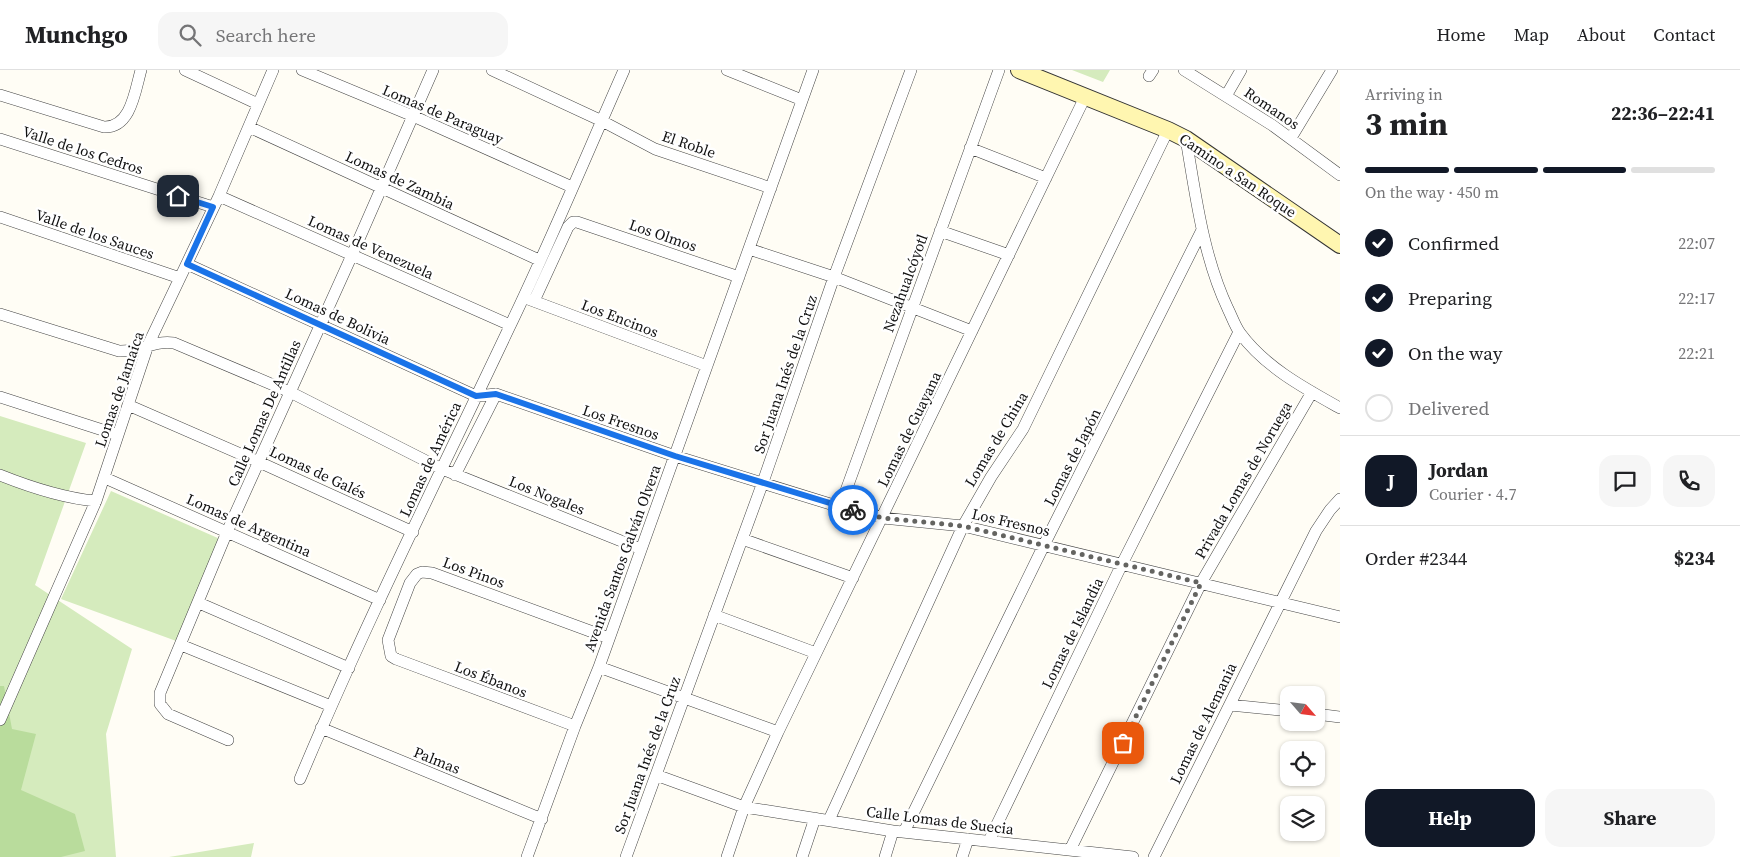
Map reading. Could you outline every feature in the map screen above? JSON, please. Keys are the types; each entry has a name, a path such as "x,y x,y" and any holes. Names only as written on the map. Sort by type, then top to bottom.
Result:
{"street":[{"path":"0,95 104,128 111,128 118,125 124,119 130,108 141,70"},
{"path":"185,70 258,104"},
{"name":"Lomas de Jamaica","path":"0,720 96,501 148,345 218,196 273,70"},
{"name":"Lomas de Paraguay","path":"302,70 413,116 572,187"},
{"name":"Calle Lomas De Antillas","path":"228,740 168,714 160,704 160,693 227,532 321,325 433,70"},
{"name":"El Roble","path":"492,70 602,121 655,149 771,188"},
{"name":"Lomas de América","path":"300,779 331,706 476,396 510,325 528,299 539,260 624,70"},
{"path":"727,70 802,100"},
{"name":"Avenida Santos Galván Olvera","path":"527,857 575,726 599,667 813,70"},
{"name":"Sor Juana Inés de la Cruz","path":"627,857 763,482 834,278 911,70"},
{"name":"Nezahualcóyotl","path":"840,507 999,70"},
{"name":"Camino a San Roque","path":"1019,70 1186,139 1340,245"},
{"name":"Romanos","path":"1184,70 1272,125 1340,175"},
{"path":"1226,96 1241,70"},
{"path":"1291,138 1331,72 1340,82"},
{"name":"Lomas de Guayana","path":"726,857 744,807 778,732 1085,97"},
{"name":"Lomas de Zambia","path":"249,127 539,260"},
{"name":"Lomas de China","path":"829,820 963,526 991,477 1023,429 1168,130"},
{"name":"Valle de los Cedros","path":"0,139 213,207"},
{"path":"1186,139 1202,230 1222,296 1239,332 1272,366 1340,408"},
{"path":"970,148 1046,178"},
{"name":"Lomas de Venezuela","path":"218,196 510,325"},
{"name":"Valle de los Sauces","path":"0,218 180,278"},
{"name":"Los Olmos","path":"528,299 572,222 577,222 739,277"},
{"name":"Lomas de Japón","path":"885,857 1202,230"},
{"path":"940,231 1009,255"},
{"path":"749,249 913,307 972,331"},
{"name":"Lomas de Bolivia","path":"187,264 476,396"},
{"name":"Los Encinos","path":"528,299 707,366"},
{"name":"Los Nogales","path":"0,314 119,351 130,352 148,345 164,342 174,344 290,392 455,475 641,549"},
{"name":"Lomas de Islandia","path":"989,842 1122,564 1239,332"},
{"name":"Privada Lomas de Noruega","path":"1070,850 1201,583 1312,392"},
{"path":"455,475 496,394"},
{"name":"Los Fresnos","path":"476,396 496,394 675,456 840,507 883,518 963,526 1340,617"},
{"path":"0,397 118,435"},
{"name":"Lomas de Galés","path":"128,405 413,532"},
{"path":"0,475 49,491 84,500 96,501"},
{"name":"Lomas de Argentina","path":"105,478 380,600"},
{"name":"Lomas de Alemania","path":"1154,857 1279,602 1316,531 1340,499"},
{"path":"742,539 853,578"},
{"name":"Los Pinos","path":"396,659 391,656 388,640 410,583 417,574 422,572 432,573 609,638"},
{"path":"199,603 349,668"},
{"path":"714,615 816,653"},
{"path":"181,644 331,706"},
{"name":"Los Ébanos","path":"396,659 575,726"},
{"path":"599,667 778,732"},
{"path":"1230,704 1280,710"},
{"path":"1325,715 1340,717"},
{"name":"Palmas","path":"321,728 542,819"},
{"name":"Calle Lomas de Suecia","path":"656,775 744,807 898,831 989,842 1045,852 1070,850 1125,857"},
{"path":"802,857 815,818"},
{"path":"962,857 968,839"}],"green space":[{"path":"1072,70 1110,70 1103,82"},
{"path":"0,416 86,443 35,585 132,649 106,734 116,857 0,857"},
{"path":"111,491 220,539 179,642 61,599"},
{"path":"0,686 4,686 12,729 36,734 21,790 75,814 85,851 61,857 0,857"},
{"path":"254,843 251,857 169,857"}],"way so far":[{"path":"853,510 883,518 963,526 1201,583 1123,743"}],"route":[{"path":"178,196 213,207 187,264 476,396 496,394 675,456 853,510"}]}
